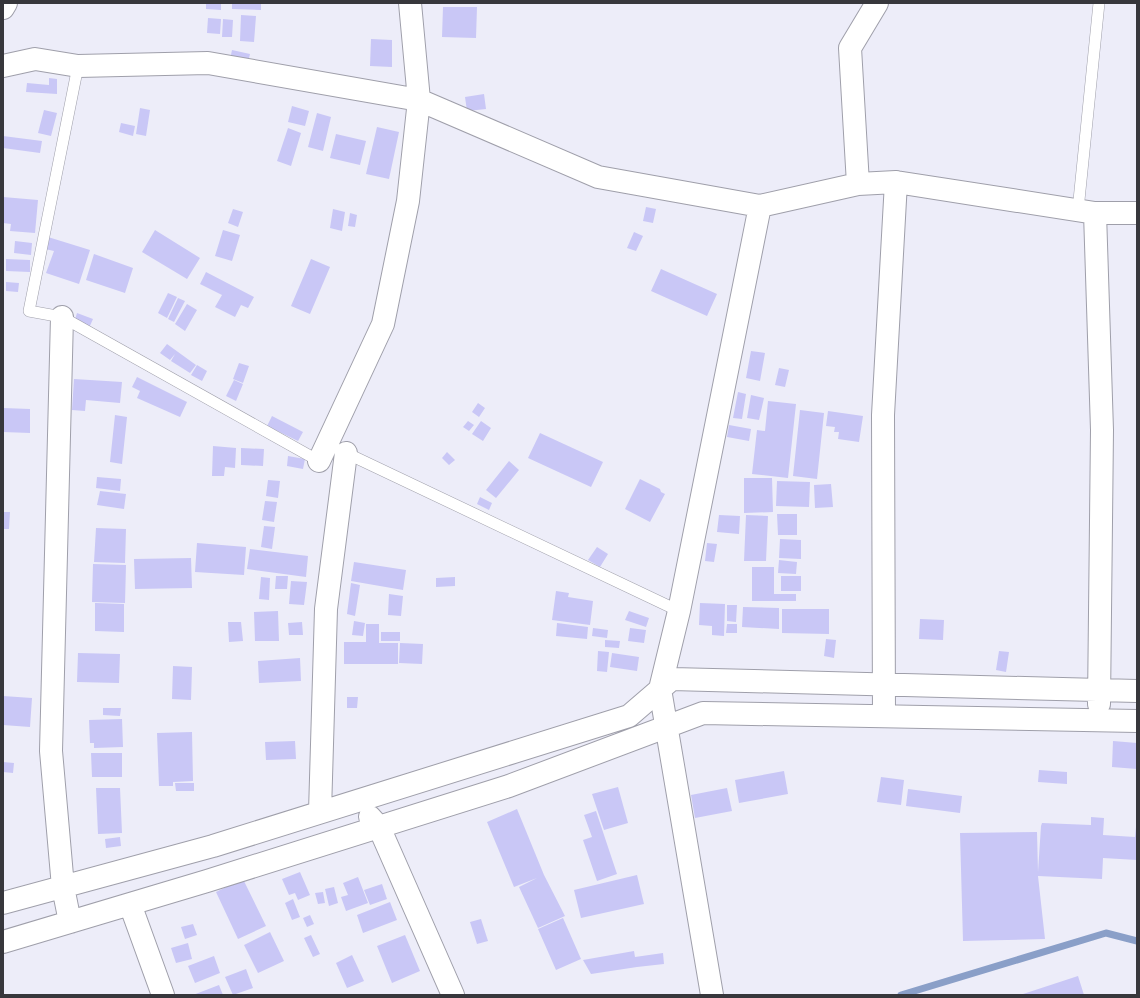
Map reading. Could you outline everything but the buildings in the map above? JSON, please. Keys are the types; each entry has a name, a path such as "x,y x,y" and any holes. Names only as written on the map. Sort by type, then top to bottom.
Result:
{"street":[{"path":"3,8 6,3"},
{"path":"319,461 383,324 408,201 419,100 410,3"},
{"path":"858,184 850,48 877,3"},
{"path":"3,66 35,59 78,66 208,62 419,100 598,177 760,206 858,184 896,182 1086,212 1137,213"},
{"path":"884,716 883,415 896,182"},
{"path":"712,995 660,689 679,611 760,206"},
{"path":"1086,212 1102,430 1099,720"},
{"path":"62,317 51,750 63,887 70,922"},
{"path":"320,812 326,609 346,453"},
{"path":"3,903 213,846 629,716 672,679 1137,691"},
{"path":"3,942 509,786 703,713 1137,721"},
{"path":"356,801 379,827 453,995"},
{"path":"130,904 163,995"}],"lane":[{"path":"1086,212 1099,3"},
{"path":"78,66 29,311 62,317 319,461 346,453 679,611"}],"waterway":[{"path":"901,995 1106,933 1137,941"}]}
